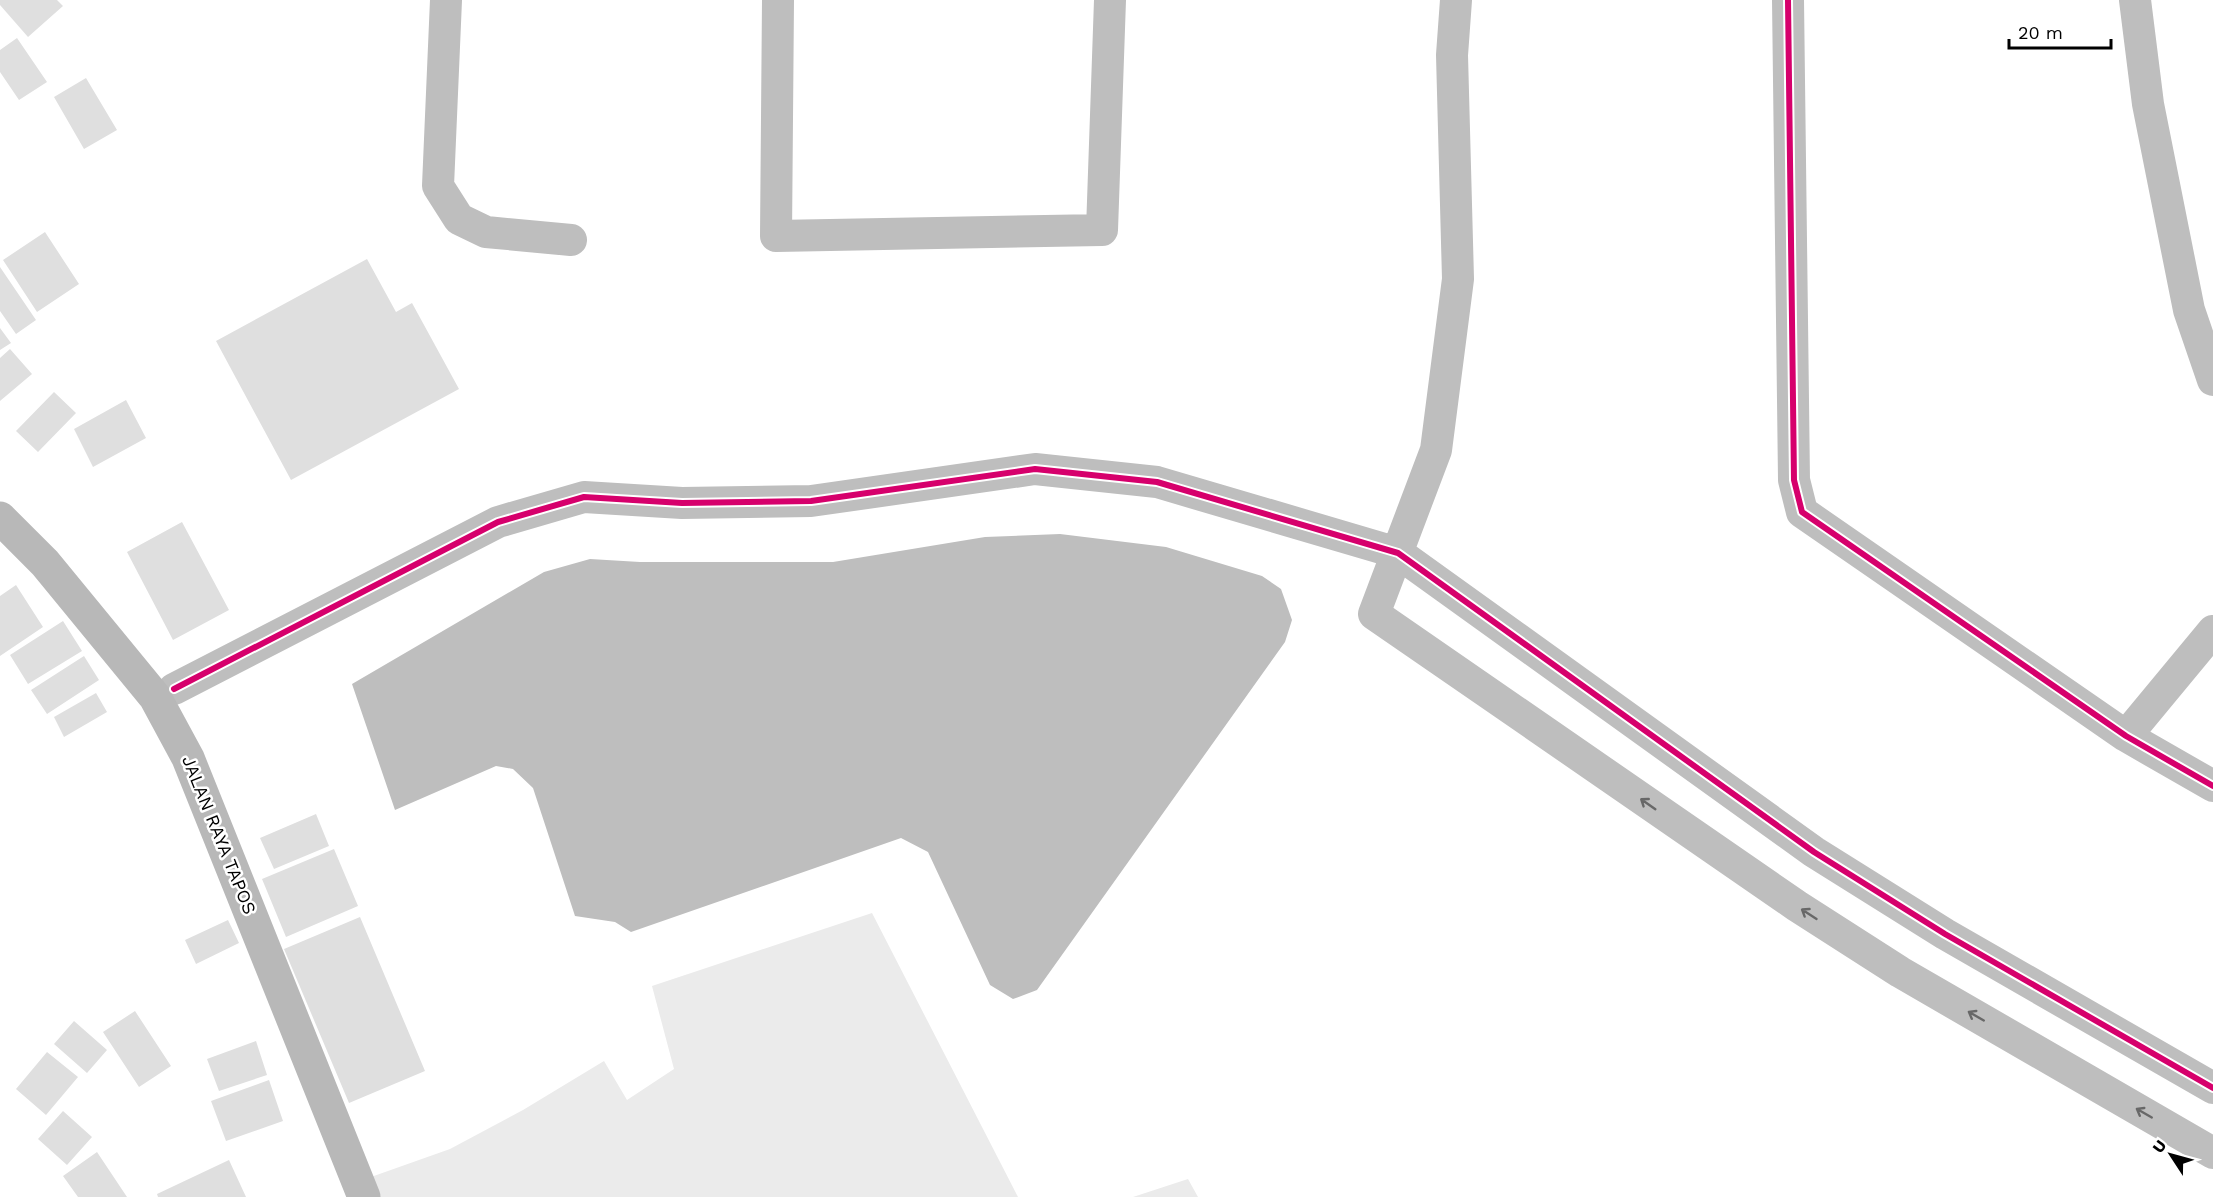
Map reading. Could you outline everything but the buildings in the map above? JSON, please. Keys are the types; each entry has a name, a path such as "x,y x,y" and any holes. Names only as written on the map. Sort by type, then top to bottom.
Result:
{"main road":[{"name":"JALAN RAYA TAPOS","path":"0,518 45,563 155,697 173,728 188,758 364,1197"}],"street":[{"path":"446,0 438,186 459,219 486,232 571,240"},
{"path":"778,0 776,236 1102,230 1110,0"},
{"path":"1456,0 1452,55 1458,279 1436,450 1374,615 1797,906 1899,972 2213,1153"},
{"path":"1788,0 1794,480 1802,513 2126,736 2213,786"},
{"path":"2135,0 2148,104 2189,310 2213,380"},
{"path":"174,689 498,522 584,497 682,503 812,501 1035,469 1156,482 1398,553 1814,852 1945,934 2213,1088"},
{"path":"2126,736 2213,631"}],"shaded area":[{"path":"1060,534 1166,547 1262,576 1281,589 1292,620 1285,642 1037,990 1013,999 990,985 928,852 901,838 631,932 615,922 575,916 533,788 513,769 496,766 395,810 352,684 544,572 590,559 640,562 833,562 985,537"},
{"path":"872,913 1018,1197 380,1197 371,1177 450,1149 523,1110 604,1061 627,1100 674,1069 652,986"},
{"path":"1188,1179 1198,1197 1133,1197"}],"cycle path":[{"path":"1788,0 1794,480 1802,512 2126,736 2213,786"},
{"path":"174,689 498,522 584,497 682,503 811,501 1035,469 1157,482 1398,553 1814,852 1945,934 2213,1088"}]}
